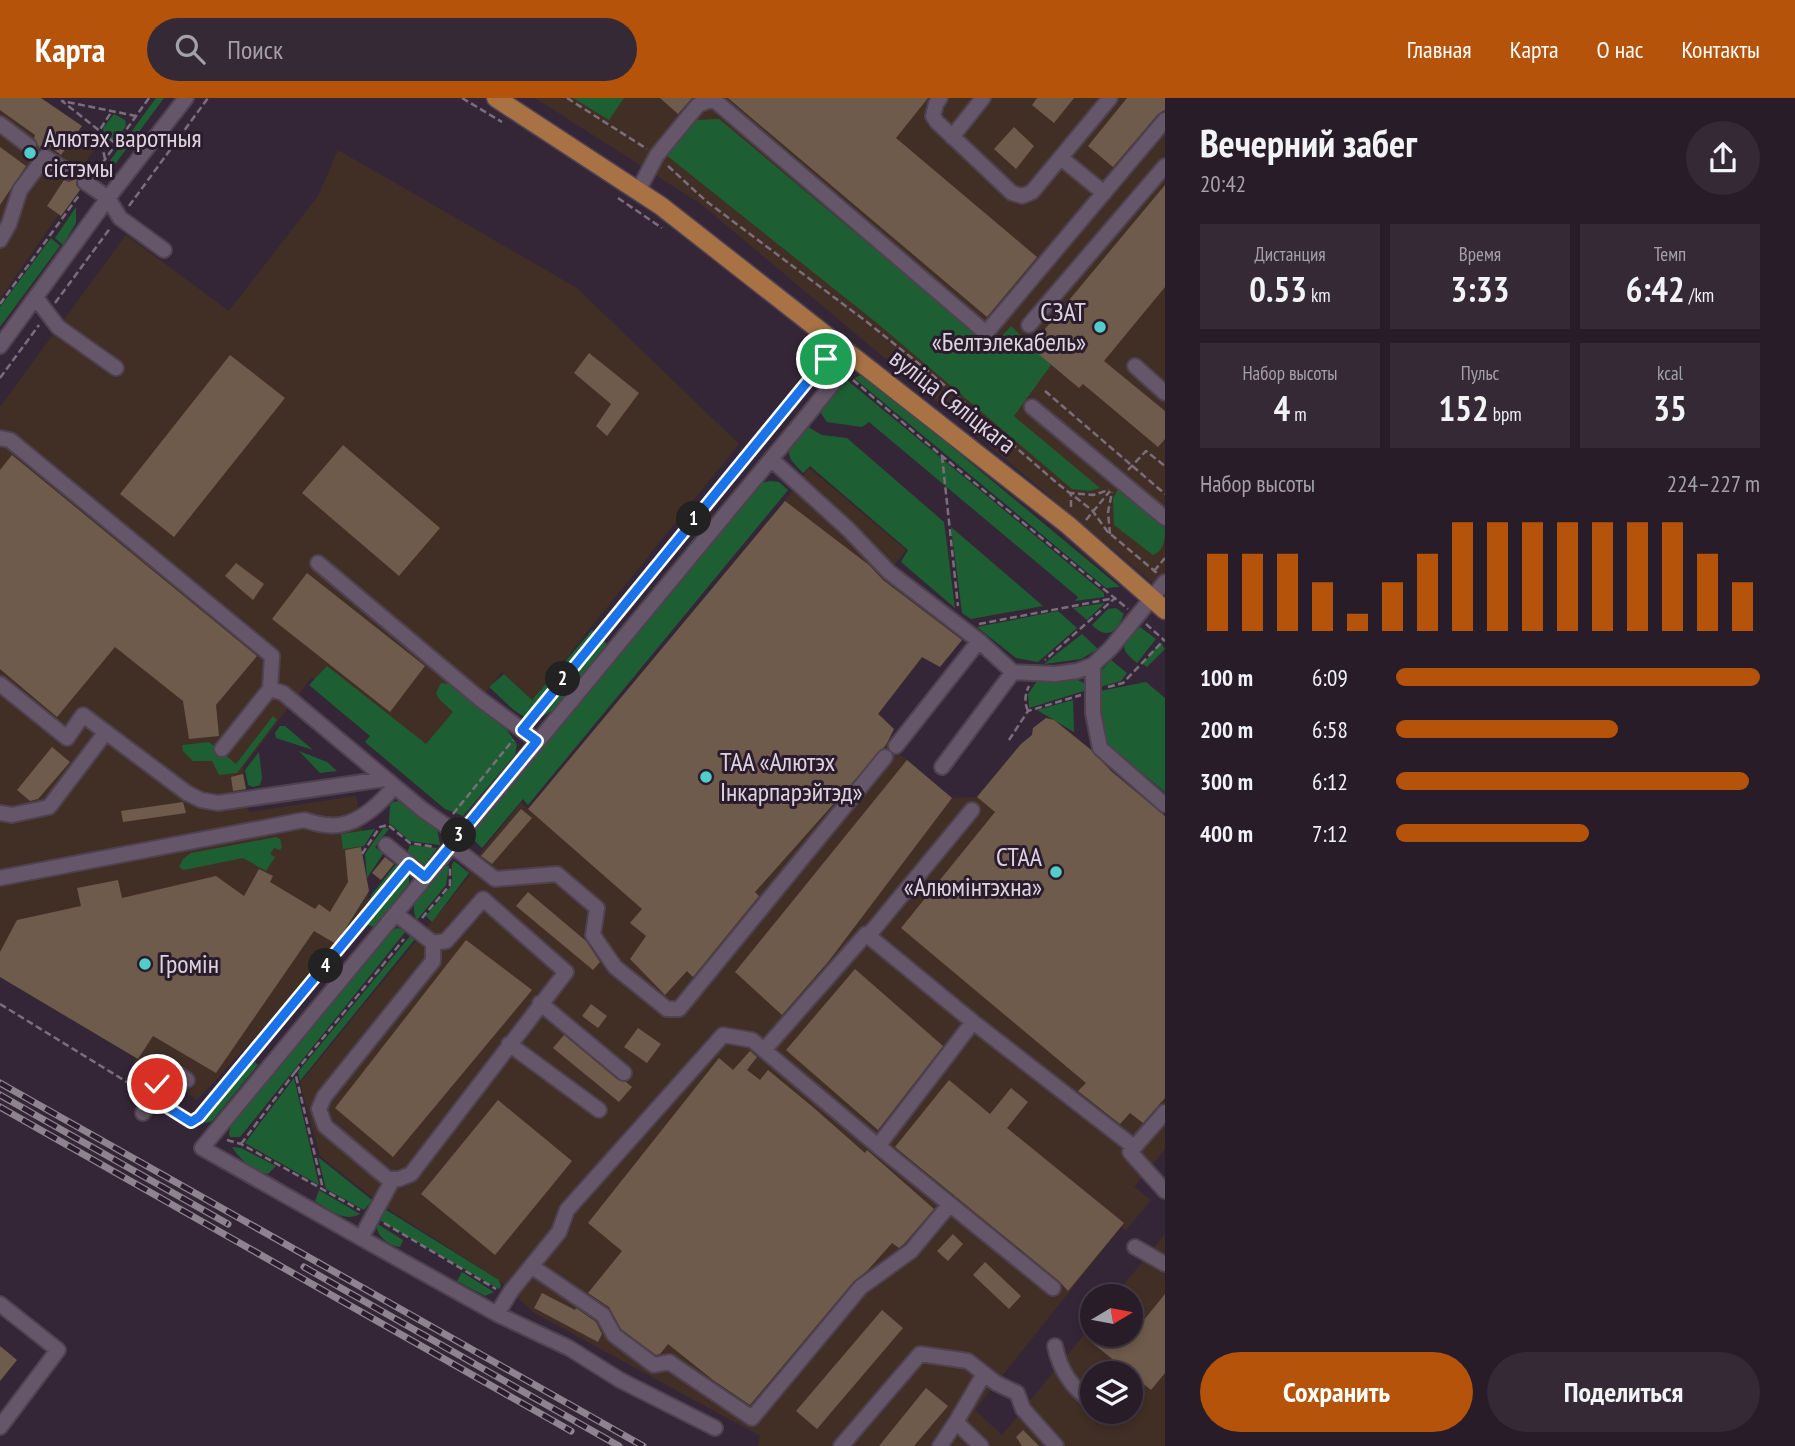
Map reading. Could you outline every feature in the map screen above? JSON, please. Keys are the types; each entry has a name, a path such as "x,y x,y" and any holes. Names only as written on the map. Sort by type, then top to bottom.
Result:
{"main road":[{"name":"вуліца Сяліцкага","path":"496,98 661,206 1068,525 1158,604"}],"lane":[{"path":"0,346 108,198 186,98"},
{"path":"940,98 933,116 1012,193 1023,196 1032,192 1110,98"},
{"path":"952,136 983,98"},
{"path":"638,191 657,155 698,105 713,99 986,333 1165,120"},
{"path":"0,124 69,172"},
{"path":"0,240 37,152"},
{"path":"1061,158 1104,192"},
{"path":"1029,325 1165,166"},
{"path":"86,183 108,198 120,218 164,250"},
{"path":"36,298 58,327 116,368"},
{"path":"715,1428 620,1380 569,1349 497,1314 202,1148 771,459 843,371 852,354"},
{"path":"1135,366 1165,393"},
{"path":"1032,407 1116,484 1165,518"},
{"path":"0,438 10,440 272,656 270,689 222,749"},
{"path":"771,459 848,529 889,572 979,641 1013,672 1055,674 1077,671 1093,664 1111,648 1137,616 1158,604 1165,581"},
{"path":"318,563 480,699 537,741"},
{"path":"895,746 979,641"},
{"path":"1093,664 1093,713 1100,748 1165,805"},
{"path":"942,767 1013,672"},
{"path":"0,684 67,738 83,715 187,793 201,800 218,803 389,783"},
{"path":"270,689 283,693 443,825 495,879 557,874 597,908 593,935 615,967 667,1009 679,1009 885,757"},
{"path":"0,813 12,816 49,807 106,732"},
{"path":"0,878 304,820 329,826 348,822 379,805 389,783"},
{"path":"869,936 972,810"},
{"path":"386,845 425,877"},
{"path":"396,914 433,943 446,941 483,899 566,972 411,1174 399,1180 388,1180 324,1126 319,1109 324,1097 433,961 433,943"},
{"path":"764,1050 866,934 973,1022 1134,1147"},
{"path":"541,1003 624,1073"},
{"path":"878,1146 973,1022"},
{"path":"497,1314 559,1232 566,1210 723,1035 752,1040 1053,1288"},
{"path":"509,1044 599,1110"},
{"path":"143,1113 166,1066 187,1080"},
{"path":"1165,1112 1130,1152 1165,1191"},
{"path":"361,1238 393,1180"},
{"path":"531,1266 603,1315 614,1335 654,1365 669,1362 752,1418 861,1287 911,1251 950,1204"},
{"path":"1135,1247 1165,1264"},
{"path":"0,1304 58,1349 0,1427"},
{"path":"1055,1346 1059,1366 1080,1394"},
{"path":"841,1446 920,1354 968,1362 996,1383 1017,1393 1023,1409 1056,1446"},
{"path":"940,1446 984,1374"},
{"path":"956,1422 981,1446"}],"path":[{"path":"0,304 149,98"},
{"path":"0,378 208,98"},
{"path":"462,98 504,124"},
{"path":"567,98 657,155 706,201 867,322 1092,510 1110,534 1165,581"},
{"path":"116,144 62,101 136,116"},
{"path":"104,159 99,131 112,111"},
{"path":"615,196 661,228"},
{"path":"812,344 826,359 1165,640"},
{"path":"443,825 826,359"},
{"path":"1045,391 1165,494"},
{"path":"1086,520 1092,510 1146,452 1165,466"},
{"path":"942,456 960,628 1115,598"},
{"path":"1072,494 1093,495 1116,484"},
{"path":"1110,534 1108,512 1116,484"},
{"path":"1071,507 1072,494"},
{"path":"1154,571 1165,558"},
{"path":"1028,710 1026,693 1040,664 1115,598"},
{"path":"0,1004 191,1122 249,1058 409,864"},
{"path":"241,1144 295,1072 450,885 450,866"},
{"path":"295,1072 323,1189"},
{"path":"195,1119 233,1144 241,1144 372,1216 508,1296"}],"shaded area":[{"path":"0,98 41,98 82,126 79,131 97,145 83,166 91,173 62,216 58,215 0,299"},
{"path":"535,98 1165,98 1165,593 701,204"},
{"path":"338,150 577,288 739,444 532,700 502,672 423,768 312,677 243,767 249,812 356,796 365,843 361,848 369,900 338,948 197,1100 178,1087 172,1095 132,1067 136,1058 0,977 0,407 126,235 229,311 318,196"},
{"path":"809,468 906,550 887,578 962,640 940,667 922,658 879,713 894,729 886,745 952,798 977,797 1021,744 1032,735 1033,728 1046,718 1054,720 1113,767 1111,771 1165,816 1165,1149 1134,1187 1151,1200 1126,1230 1121,1227 975,1410 1002,1435 1080,1340 1080,1348 1143,1348 1143,1284 1125,1284 1165,1234 1165,1446 758,1446 760,1436 533,1312 499,1280 379,1203 320,1156 300,1083 470,875 466,871 521,803 528,809 785,501"}],"green space":[{"path":"156,98 164,98 110,171 98,177"},
{"path":"573,98 624,98 609,120"},
{"path":"114,114 125,120 126,126 115,141 104,133 103,128"},
{"path":"719,119 992,347 1011,326 1051,365 1014,416 1100,488 1089,491 1072,489 877,323 666,155 697,120"},
{"path":"76,207 76,223 63,245 55,238"},
{"path":"51,238 60,246 0,327 0,307"},
{"path":"864,374 1120,587 1106,588 854,378"},
{"path":"847,380 1104,593 1104,597 1075,601 1078,597 869,422 862,427 827,422 820,412 822,407 831,394"},
{"path":"808,427 822,435 847,438 944,522 955,608 901,562 908,550 810,466 803,473 795,465 789,453 791,444"},
{"path":"779,482 788,490 528,805 523,799 482,848 470,832 757,484"},
{"path":"1119,487 1165,527 1162,547 1157,553 1153,555 1114,525 1113,499"},
{"path":"951,527 1043,606 971,619 962,613"},
{"path":"1105,603 1087,620 1073,608"},
{"path":"1116,608 1124,614 1111,632 1103,632 1092,625 1108,609"},
{"path":"1058,611 1077,628 1038,662 1016,658 977,627"},
{"path":"1140,627 1156,639 1137,663 1124,648"},
{"path":"592,630 607,644 556,708 545,715 536,718 520,714 489,687 504,674 532,700"},
{"path":"1082,634 1098,649 1081,659 1044,664"},
{"path":"1160,642 1165,649 1147,667 1143,664"},
{"path":"1111,660 1127,673 1121,681 1100,687 1101,671"},
{"path":"327,666 426,744 453,712 436,693 441,683 449,684 507,730 517,744 515,755 463,816 445,809 365,742 370,736 309,685"},
{"path":"1074,678 1084,683 1087,690 1029,708 1028,694 1038,680"},
{"path":"1146,682 1165,698 1165,792 1105,742 1100,691"},
{"path":"1073,700 1074,732 1037,710"},
{"path":"273,716 277,720 237,773 219,775 212,761 193,761 183,751 182,745 209,742 236,764"},
{"path":"280,726 285,726 313,750 276,738 275,733"},
{"path":"299,751 327,762 337,771 320,773"},
{"path":"259,752 262,778 260,785 253,787 248,785 245,770"},
{"path":"401,801 437,828 440,845 410,841 389,823 390,805"},
{"path":"384,827 389,829 375,847 383,854 367,878 365,854"},
{"path":"375,829 364,846 343,849 341,834"},
{"path":"276,837 280,839 282,847 280,850 274,848 270,854 275,857 266,871 243,858 184,870 179,867 183,859 191,853"},
{"path":"410,845 437,848 424,866 418,867 406,856"},
{"path":"454,861 469,873 432,922 426,916 452,885"},
{"path":"396,864 402,869 355,929 372,894"},
{"path":"445,865 449,866 446,885 417,920 414,905 417,897"},
{"path":"405,870 409,875 409,883 379,922 373,927 362,922"},
{"path":"398,928 406,931 240,1137 230,1137 233,1119 391,930"},
{"path":"411,935 415,939 300,1081 298,1072"},
{"path":"251,1058 258,1065 212,1121 206,1123 201,1118"},
{"path":"294,1078 319,1185 245,1143"},
{"path":"232,1147 241,1148 276,1166 268,1174 257,1170 247,1164"},
{"path":"318,1157 372,1200 364,1210 326,1189"},
{"path":"319,1190 360,1214 348,1217 331,1211 315,1201"},
{"path":"383,1208 499,1280 499,1289 376,1218"},
{"path":"376,1223 403,1240 400,1247 384,1239 378,1232"},
{"path":"462,1272 494,1292 485,1296 457,1281"}],"building":[{"name":"Алютэх варотныя сістэмы","path":"0,98 41,98 82,126 61,155 44,142 37,151 39,147 35,135 0,110"},
{"path":"660,98 692,98 678,114"},
{"path":"728,98 928,98 896,138 1037,257 987,317"},
{"path":"1037,98 1074,98 1054,123 1032,105"},
{"path":"1127,98 1165,98 1165,110 1158,114 1113,167 1088,146"},
{"path":"1014,127 1034,146 1016,169 994,149"},
{"path":"0,147 26,166 0,205"},
{"path":"77,178 76,185 80,190 61,216 47,206 64,180 69,182"},
{"path":"1165,185 1165,287 1104,361 1165,411 1165,439 1158,447 1083,384 1079,388 1030,347"},
{"path":"589,353 639,393 607,436 596,426 611,404 574,373"},
{"path":"230,355 285,398 174,537 120,494"},
{"path":"343,445 440,528 399,576 302,493"},
{"path":"12,455 257,656 216,705 219,736 189,739 183,701 115,647 57,717 0,669 0,470"},
{"name":"ТАА «Алютэх Інкарпарэйтэд»","path":"785,501 962,640 940,667 922,657 878,714 894,729 886,745 755,892 759,896 693,977 687,971 665,995 630,959 646,936 630,923 642,909 528,809"},
{"path":"236,563 264,584 253,600 225,576"},
{"path":"307,573 425,666 390,712 272,619"},
{"name":"СТАА «Алюмінтэхна»","path":"1046,718 1054,720 1090,749 1111,771 1165,816 1165,1098 1143,1123 1130,1113 1120,1124 1078,1091 1086,1083 901,928 995,812 977,797 1021,744 1032,735 1033,728"},
{"path":"52,747 70,762 38,799 30,801 17,790"},
{"path":"907,760 952,798 828,962 782,1015 735,972"},
{"path":"243,774 246,789 233,791 231,777"},
{"path":"183,802 186,813 123,822 121,811"},
{"path":"521,809 532,818 492,864 481,856"},
{"name":"Громін","path":"361,847 369,891 336,944 314,931 216,1073 153,1036 138,1059 0,977 0,952 17,920 81,906 77,888 118,880 122,898 216,876 244,896 259,869 273,876 270,882 315,909 319,904 330,912 348,882 345,850"},
{"path":"385,857 394,864 381,880 372,873"},
{"path":"528,892 586,941 600,962 593,970 516,906"},
{"path":"466,940 532,990 393,1157 335,1108"},
{"path":"855,969 943,1046 878,1130 786,1050"},
{"path":"591,1004 607,1016 598,1028 582,1016"},
{"path":"638,1028 661,1044 647,1063 624,1047"},
{"path":"564,1035 618,1080 632,1087 619,1102 553,1048"},
{"path":"750,1051 757,1057 747,1070 760,1080 768,1070 865,1153 867,1150 934,1209 904,1244 899,1248 892,1243 867,1271 854,1281 750,1405 668,1344 656,1355 621,1329 609,1307 588,1293 622,1251 588,1223 719,1058 733,1070"},
{"path":"949,1080 990,1114 1011,1088 1028,1102 1007,1128 1124,1223 1068,1291 895,1147"},
{"path":"498,1100 572,1161 495,1255 421,1194"},
{"path":"953,1234 963,1244 948,1261 937,1251"},
{"path":"985,1262 1021,1296 1009,1309 973,1275"},
{"path":"542,1293 575,1310 576,1308 596,1322 602,1334 598,1342 534,1308"},
{"path":"1165,1294 1165,1373 1151,1390 1143,1384 1143,1361 1115,1361 1098,1348 1143,1348 1143,1321"},
{"path":"882,1310 903,1328 817,1429 796,1411"},
{"path":"0,1346 17,1360 0,1381"},
{"path":"926,1388 948,1406 914,1446 879,1446"},
{"path":"1023,1430 1039,1446 1022,1446 1016,1437"}],"railway":[{"path":"0,1083 643,1446"},
{"path":"0,1095 228,1224"},
{"path":"0,1107 571,1431"},
{"path":"304,1267 619,1446"}],"place":[{"name":"Алютэх варотныя сістэмы","path":"30,153"},
{"name":"СЗАТ «Белтэлекабель»","path":"1100,327"},
{"name":"ТАА «Алютэх Інкарпарэйтэд»","path":"706,777"},
{"name":"СТАА «Алюмінтэхна»","path":"1056,872"},
{"name":"Громін","path":"145,964"}],"route":[{"path":"157,1084 151,1097 191,1122 199,1117 409,864 425,877 537,741 522,730 826,359"}]}
